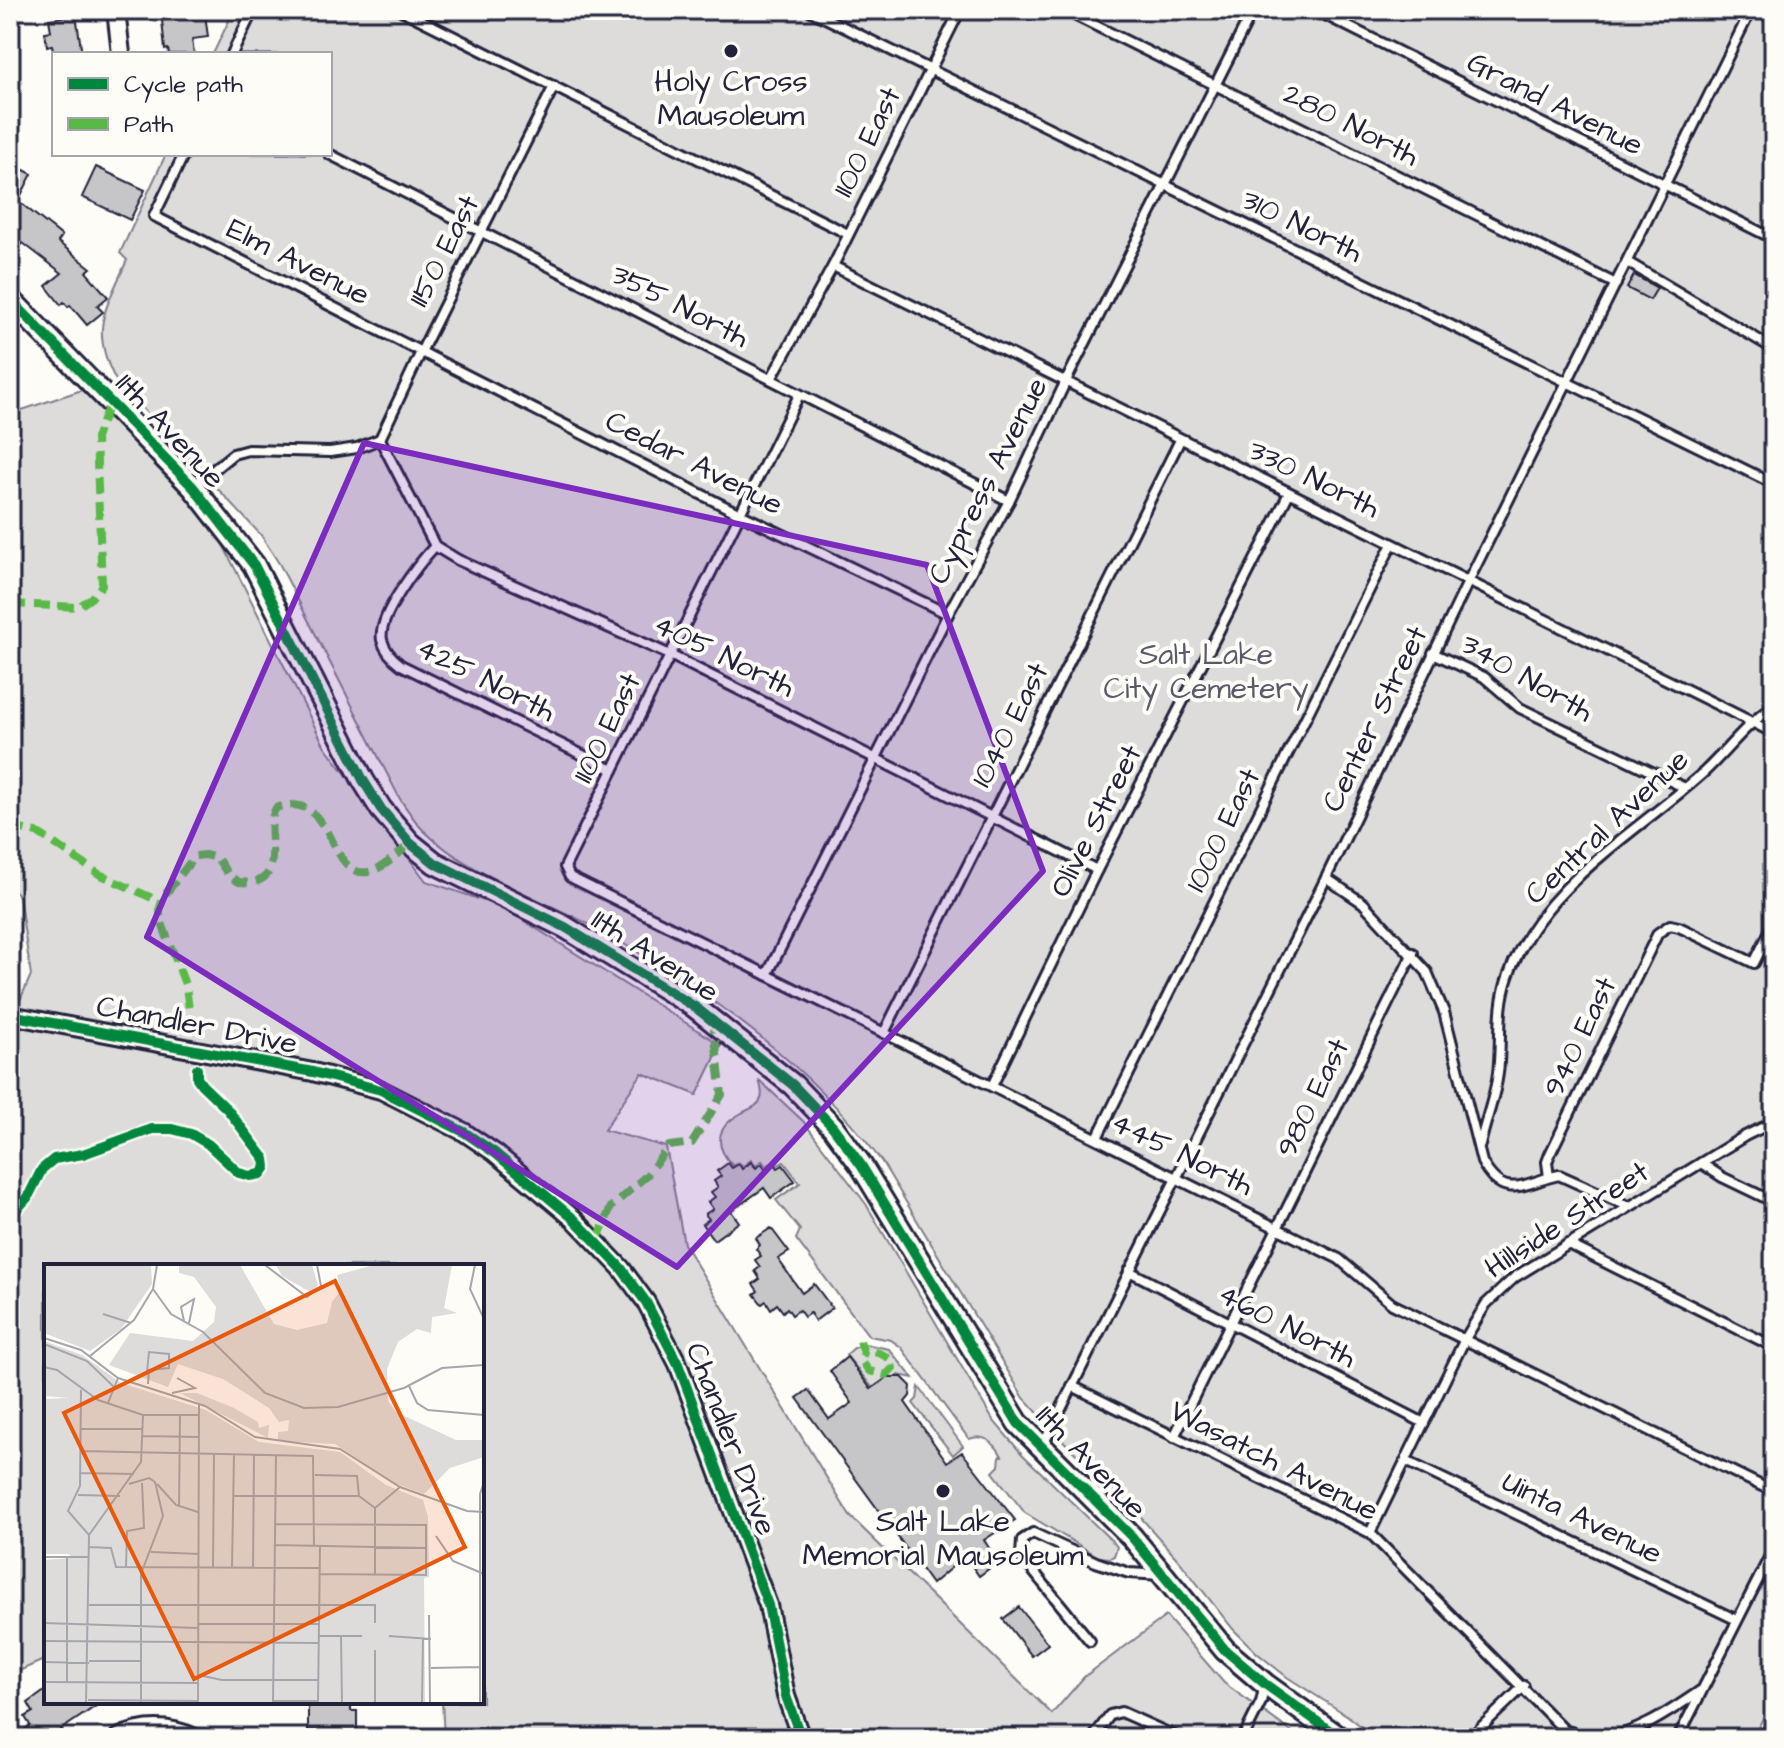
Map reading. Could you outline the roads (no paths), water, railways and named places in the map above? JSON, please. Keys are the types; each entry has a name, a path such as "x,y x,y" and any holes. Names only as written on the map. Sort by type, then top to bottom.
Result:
{"street":[{"path":"116,10 121,52"},
{"name":"11th Avenue","path":"10,299 193,487 254,565 363,780 393,826 435,863 565,927 695,1007 793,1085 833,1127 861,1165 1018,1423 1132,1537 1225,1650 1265,1684 1340,1738"},
{"name":"Chandler Drive","path":"10,1015 313,1072 381,1090 464,1132 495,1153 574,1219 621,1268 646,1302 678,1364 768,1605 786,1696 801,1738"},
{"path":"118,1738 150,1728 169,1729 195,1738"}],"lane":[{"path":"233,52 253,10"},
{"path":"401,10 848,234"},
{"name":"310 North","path":"809,10 1774,484"},
{"name":"1100 East","path":"771,379 833,266 960,10"},
{"name":"280 North","path":"1064,10 1616,284"},
{"name":"Cypress Avenue","path":"767,975 948,614 1009,501 1253,10"},
{"name":"Grand Avenue","path":"1315,10 1774,239"},
{"name":"Center Street","path":"1042,1447 1326,878 1748,11"},
{"name":"1150 East","path":"380,439 554,86"},
{"name":"Elm Avenue","path":"183,156 154,216 421,352"},
{"name":"355 North","path":"332,156 1009,501"},
{"path":"1627,262 1774,349"},
{"name":"330 North","path":"833,266 1774,733"},
{"name":"Cedar Avenue","path":"421,352 740,514 948,614"},
{"name":"1100 East","path":"565,867 799,395"},
{"path":"193,487 233,454 248,450 330,452 357,448 380,439 435,546"},
{"name":"1040 East","path":"884,1033 1180,440"},
{"name":"Olive Street","path":"992,1086 1097,870 1289,493"},
{"name":"1000 East","path":"1097,1138 1392,544"},
{"name":"425 North","path":"435,546 407,582 383,624 382,639 391,657 401,665 613,770"},
{"name":"405 North","path":"435,546 458,560 670,655 1097,870"},
{"name":"340 North","path":"1433,653 1484,677 1520,708 1683,787"},
{"name":"Central Avenue","path":"1480,1145 1498,1076 1502,999 1508,975 1546,908 1703,772 1751,721 1774,706"},
{"name":"445 North","path":"565,867 570,877 1339,1259 1392,1304 1774,1492"},
{"path":"1326,878 1363,903 1413,953 1427,972 1436,989 1480,1145 1482,1162 1494,1180 1500,1184 1524,1186 1559,1175 1628,1206"},
{"name":"940 East","path":"1549,1177 1547,1162 1550,1154 1658,933 1670,925 1754,963 1774,923"},
{"name":"980 East","path":"1174,1437 1413,953"},
{"name":"Hillside Street","path":"1370,1533 1465,1339 1498,1291 1628,1206 1774,1122"},
{"path":"1701,1163 1722,1177 1774,1202"},
{"path":"1568,1244 1774,1347"},
{"name":"460 North","path":"1129,1271 1424,1423"},
{"name":"Wasatch Avenue","path":"1072,1386 1370,1533 1569,1735"},
{"name":"Uinta Avenue","path":"1406,1461 1737,1620"},
{"path":"1090,1641 1021,1556 1022,1540 1033,1533 1096,1562 1129,1573 1163,1576"},
{"path":"1678,1738 1774,1548"},
{"path":"1243,1738 1261,1702 1265,1684"},
{"path":"1470,1738 1524,1686"},
{"path":"1603,1738 1618,1736 1658,1719 1700,1691"},
{"path":"1093,1738 1110,1715 1121,1712 1179,1738"},
{"path":"1569,1735 1592,1738"}],"place":[{"name":"Holy Cross Mausoleum","path":"731,51"},
{"name":"Salt Lake Memorial Mausoleum","path":"943,1491"}],"park label":[{"name":"Salt Lake City Cemetery","path":"1206,672"}]}
